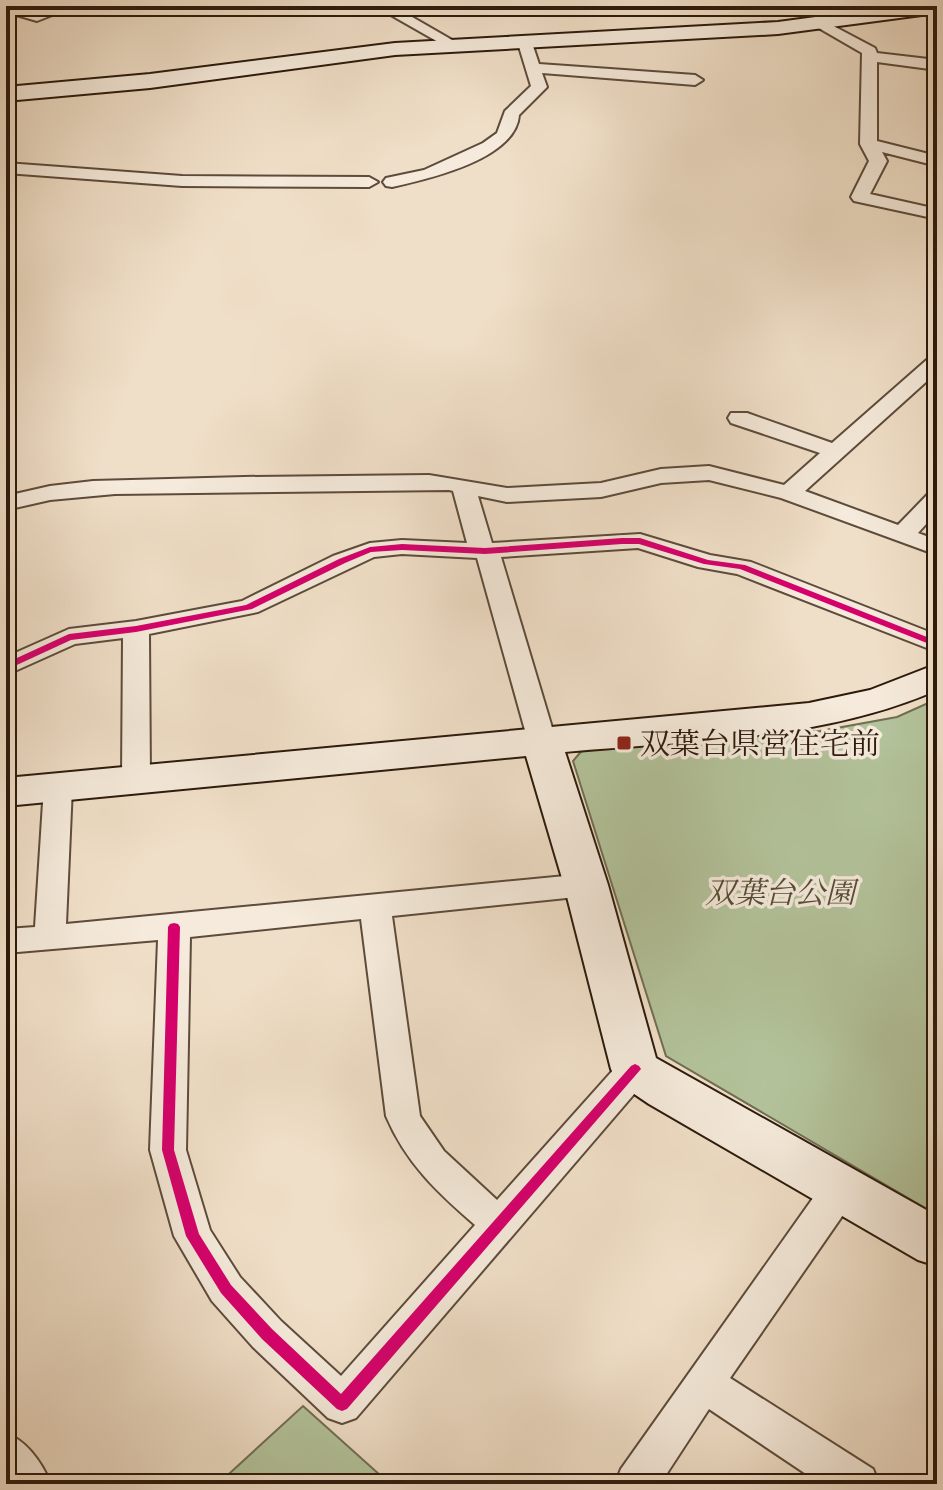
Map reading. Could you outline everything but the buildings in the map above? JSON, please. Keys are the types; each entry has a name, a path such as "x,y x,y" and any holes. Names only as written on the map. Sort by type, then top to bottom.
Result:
{"street":[{"path":"6,8 37,17 68,6"},
{"path":"382,6 452,44"},
{"path":"6,94 150,81 452,44 748,30 822,24 883,10 937,7"},
{"path":"822,24 863,45 871,57 868,144 878,161 860,197 937,214"},
{"path":"392,182 462,161 503,137 510,127 511,114 539,87 524,40"},
{"path":"871,57 937,65"},
{"path":"533,68 695,80"},
{"path":"868,144 937,161"},
{"path":"6,168 182,181 369,182"},
{"path":"789,493 937,361"},
{"path":"739,418 835,451"},
{"path":"6,503 36,493 84,487 429,482 497,494 523,494 601,490 661,476 709,473 789,493 937,548"},
{"path":"464,487 478,541 492,562 586,885 635,1069 666,1090 937,1243"},
{"path":"902,535 937,498"},
{"path":"6,667 69,637 136,629 249,607 370,550 402,547 485,551 640,541 707,562 755,572 937,644"},
{"path":"136,629 136,779"},
{"path":"6,792 809,716 881,700 937,676"},
{"path":"50,937 58,787"},
{"path":"6,941 586,885"},
{"path":"375,906 403,1116 411,1139 431,1163 498,1223"},
{"path":"174,927 168,1150 193,1236 226,1289 267,1334 342,1404 635,1069"},
{"path":"636,1484 703,1383 841,1188"},
{"path":"703,1383 858,1484"},
{"path":"6,1453 30,1484"}],"green space":[{"name":"双葉台公園","path":"937,699 937,1215 666,1056 573,761 584,748 820,731 897,717"},
{"path":"303,1406 390,1484 218,1484"}],"cycle path":[{"path":"6,667 69,637 136,629 249,607 370,550 402,547 485,551 622,541 640,541 707,562 742,567 937,644"},
{"path":"174,927 168,1150 193,1236 226,1289 267,1334 342,1404 635,1069"}],"place":[{"name":"双葉台県営住宅前","path":"624,743"}]}
